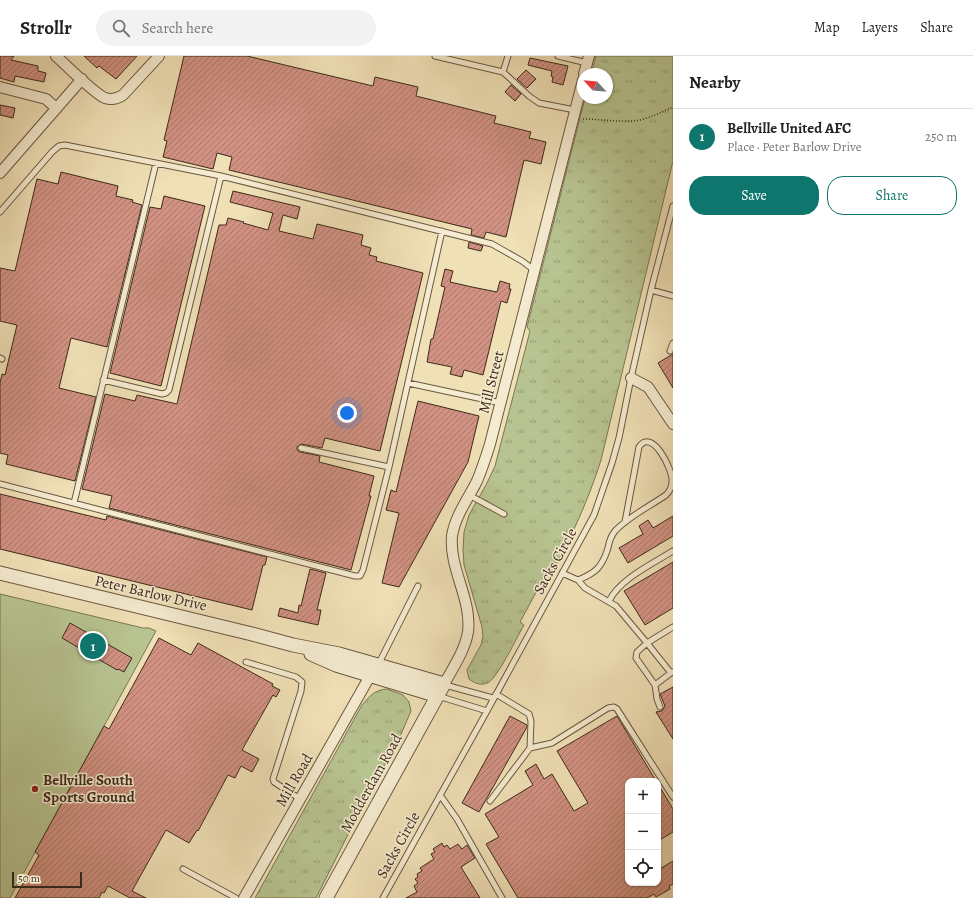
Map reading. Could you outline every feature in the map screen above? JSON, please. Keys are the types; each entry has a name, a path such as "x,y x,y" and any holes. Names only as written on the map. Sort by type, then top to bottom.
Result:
{"street":[{"path":"56,56 102,97 110,99 118,98 123,95 159,56"},
{"path":"0,173 82,79"},
{"path":"0,87 46,98 56,108"},
{"name":"Mill Street","path":"444,684 464,646 468,630 466,605 453,558 453,534 456,521 477,481 484,462 501,403 577,103"},
{"path":"631,378 648,387 670,413 673,424"},
{"name":"Peter Barlow Drive","path":"0,573 293,645 336,665 444,684"},
{"name":"Peter Barlow Drive","path":"374,671 438,696"},
{"name":"Mill Road","path":"244,898 374,671"},
{"name":"Modderdam Road","path":"326,898 444,684"}],"lane":[{"path":"435,56 503,72 529,96 539,103 574,114"},
{"path":"503,72 508,56"},
{"path":"558,56 588,60"},
{"path":"0,212 59,146 65,145 221,176 492,244 522,261 534,270"},
{"path":"74,503 156,163"},
{"path":"104,380 162,394 169,390 221,176"},
{"name":"Sacks Circle","path":"383,898 594,515 619,438 651,290 673,206"},
{"path":"0,484 355,576 360,576 363,570 389,467 442,231"},
{"path":"651,290 673,296"},
{"path":"670,351 673,343"},
{"path":"408,383 501,403"},
{"path":"578,580 590,575 598,569 605,558 613,533 625,522 666,496 671,489 672,480 670,470 656,446 650,442 642,442 639,447 625,522"},
{"path":"301,448 389,467"},
{"path":"469,495 504,514"},
{"path":"609,601 621,584 673,551"},
{"path":"562,573 578,580 585,588 616,606 648,643 672,673 655,684"},
{"path":"374,671 418,586"},
{"path":"660,706 657,699 655,684 636,658 636,655 639,649 673,627"},
{"path":"246,662 296,677 302,682 301,691 273,779 274,782 300,799"},
{"name":"Peter Barlow Drive","path":"444,684 495,696 529,714 530,748"},
{"name":"Peter Barlow Drive","path":"438,696 487,711"},
{"path":"490,801 530,748 552,743 608,708 614,707 617,709 673,797"},
{"path":"440,794 458,819 502,898"},
{"path":"183,869 236,898"}],"path":[{"path":"574,114 625,121 640,120 654,116 673,107"}],"green space":[{"path":"596,56 673,56 673,161 601,460 595,477 576,525 544,587 540,585 520,622 524,625 503,664 489,682 479,684 469,679 467,670 481,645 483,636 482,627 464,565 464,532 469,515 495,466 530,331 527,327 583,104 613,104 613,68 593,68"},
{"name":"Bellville South Sports Ground","path":"0,594 143,628 149,628 156,631 10,898 0,898"},
{"path":"387,689 403,695 409,702 411,711 399,739 367,797 316,898 255,898 362,705 375,692"}],"building":[{"path":"0,56 14,56 11,60 38,66 38,71 46,73 44,82 15,76 14,82 0,78"},
{"path":"84,56 137,56 116,79 99,66 97,68"},
{"path":"184,56 247,56 373,86 375,77 418,87 416,96 496,116 494,123 531,132 529,138 546,142 541,164 524,160 506,237 486,232 484,238 471,235 472,229 229,170 232,157 217,153 213,169 163,157 167,141 164,140"},
{"path":"530,58 568,66 563,85 552,82 552,71 528,65"},
{"path":"526,70 536,79 527,88 517,79"},
{"path":"511,85 521,94 515,101 505,92"},
{"path":"0,105 15,108 13,118 0,115"},
{"path":"61,172 118,186 116,196 133,200 132,202 142,205 107,347 71,338 59,388 96,397 75,481 6,464 8,455 0,453 0,383 2,374 5,375 17,325 0,321 0,268 15,271 37,179 58,184"},
{"path":"233,191 300,207 297,219 283,215 279,231 313,239 317,224 363,235 361,245 371,248 369,255 377,257 376,261 423,273 380,451 325,438 322,448 301,444 297,447 297,450 300,452 320,456 319,462 374,476 369,496 371,496 351,570 109,508 112,496 82,489 105,394 135,401 137,395 177,404 219,225 226,225 228,218 268,230 273,213 230,202"},
{"path":"164,196 205,206 161,386 110,373 150,207 161,209"},
{"path":"469,242 483,246 481,251 468,248"},
{"path":"445,269 453,271 450,282 497,292 500,281 510,284 509,289 511,289 507,303 501,301 483,375 464,370 462,377 450,374 452,367 427,362 431,339 433,339 445,287 441,286"},
{"path":"673,354 673,388 658,363"},
{"path":"418,401 479,416 468,462 399,587 382,583 399,513 386,510 391,490 396,492"},
{"path":"0,494 106,520 107,516 267,557 265,565 263,565 252,610 0,549"},
{"path":"673,516 673,536 628,563 619,548 643,534 639,526 648,520 653,528"},
{"path":"673,562 673,608 645,625 624,591"},
{"path":"310,569 326,573 317,610 321,610 318,625 278,616 280,608 298,613"},
{"path":"70,623 132,658 124,672 118,669 117,670 62,638"},
{"path":"159,638 191,655 198,643 273,684 272,686 280,690 276,697 273,695 242,750 259,759 252,772 241,766 235,778 228,775 198,831 197,830 189,843 166,830 132,891 146,898 130,898 108,886 99,898 15,898 39,855 35,852 104,726 109,729"},
{"path":"673,687 673,739 656,712 662,711 665,706 660,694"},
{"path":"510,716 527,725 527,727 479,812 462,803"},
{"path":"617,716 654,778 625,778 625,886 661,886 661,868 673,861 673,884 669,886 670,889 656,897 654,894 647,898 518,898 486,844 499,837 485,814 533,785 525,771 536,764 544,779 552,774 574,811 588,803 557,751"},
{"path":"661,789 673,809 673,832 661,839"},
{"path":"442,843 444,847 447,845 450,849 458,844 462,849 467,845 475,858 461,867 480,898 406,898 417,892 414,886 418,883 415,879 418,877 417,874 422,871 420,868 434,859 431,854 435,852 433,849"}],"place":[{"name":"Bellville United AFC","path":"93,646"},
{"name":"Bellville South Sports Ground","path":"35,789"}]}
